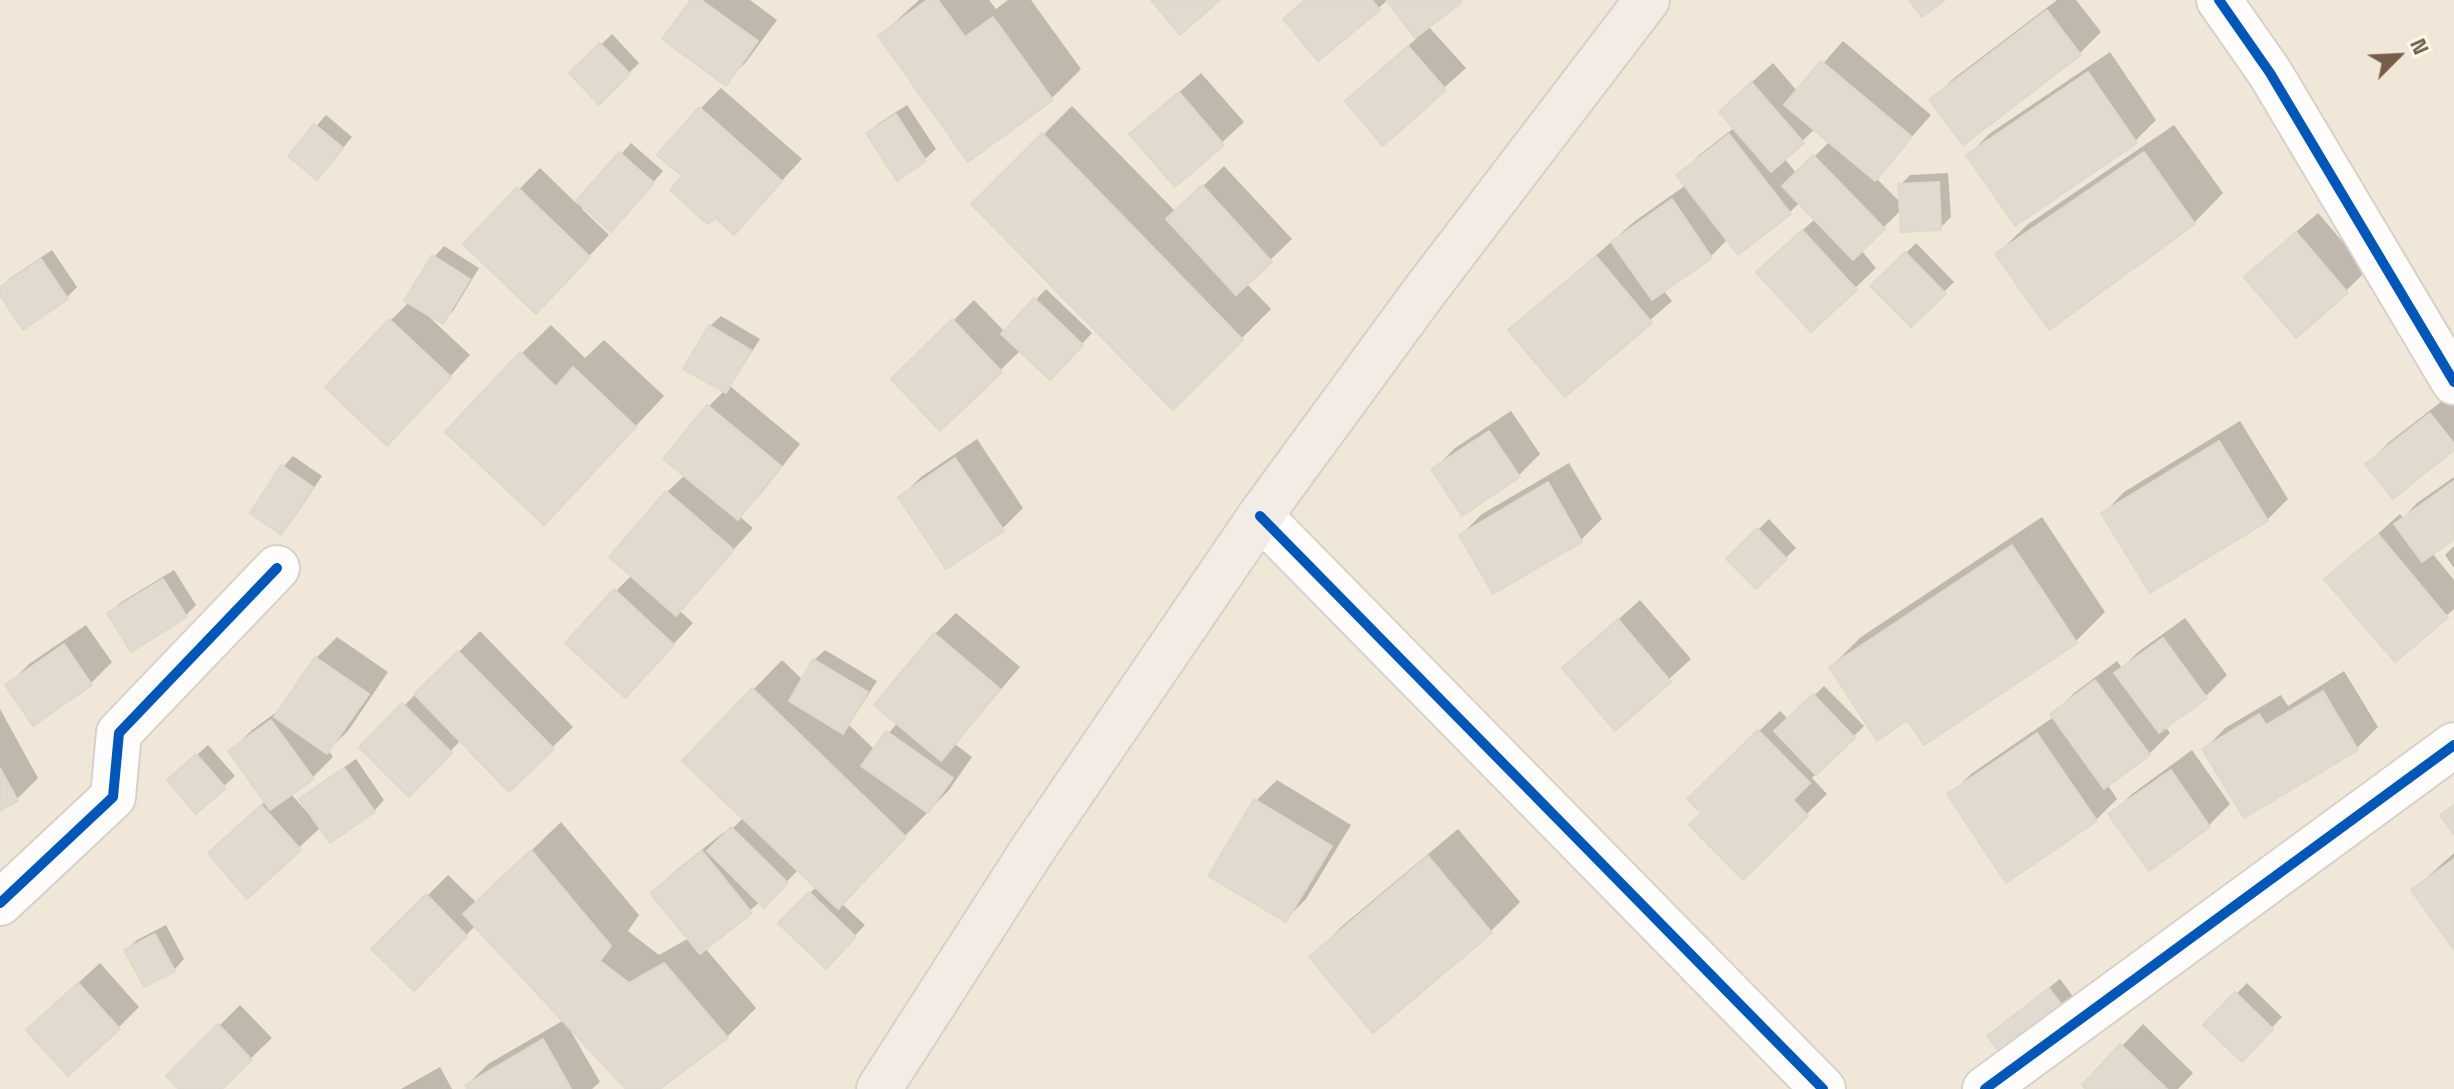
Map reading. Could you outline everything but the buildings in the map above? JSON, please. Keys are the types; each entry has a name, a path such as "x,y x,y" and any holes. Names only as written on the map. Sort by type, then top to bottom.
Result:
{"highway":[{"path":"879,1089 1033,849 1260,516 1424,292 1647,0"}],"street":[{"path":"2219,0 2270,73 2454,382"},
{"path":"1260,516 1823,1089"},
{"path":"0,903 113,797 119,733 277,568"},
{"path":"1985,1089 2454,745"}],"shaded area":[{"path":"0,0 2454,0 2454,1089 0,1089"}],"cycle path":[{"path":"2219,0 2270,73 2454,382"},
{"path":"1260,516 1823,1089"},
{"path":"0,903 113,797 119,733 277,568"},
{"path":"1985,1089 2454,745"}]}
